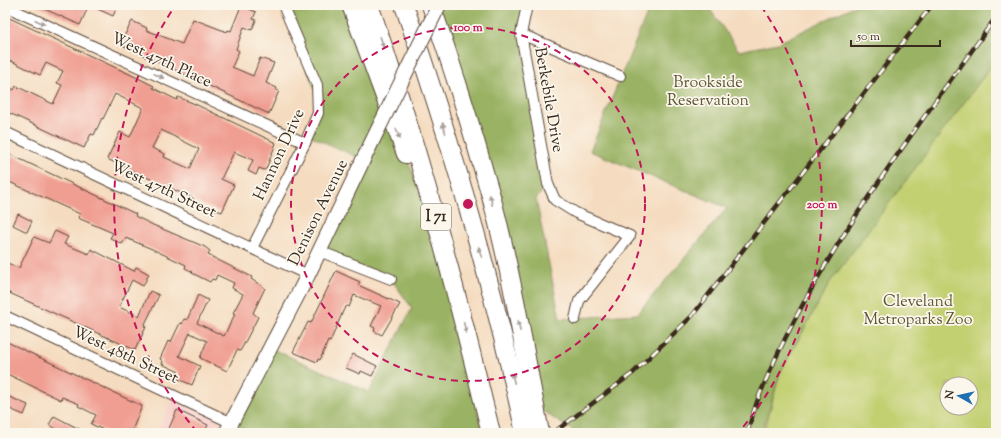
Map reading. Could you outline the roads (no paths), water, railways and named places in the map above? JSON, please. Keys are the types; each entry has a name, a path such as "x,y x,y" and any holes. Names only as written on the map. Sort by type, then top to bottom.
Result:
{"highway":[{"path":"351,5 460,307"},
{"name":"I 71","path":"369,5 406,117 460,307 491,433"},
{"name":"I 71","path":"404,5 458,173 528,418"},
{"path":"432,5 451,62 492,203 528,418 540,433"},
{"path":"439,5 451,62"}],"main road":[{"name":"Denison Avenue","path":"229,428 308,275 439,5"}],"street":[{"name":"Hannon Drive","path":"252,248 305,143 318,113 317,85 283,5"},
{"name":"Berkebile Drive","path":"527,5 521,34 548,184 554,200 576,213 630,236 579,301 575,319"},
{"name":"West 47th Place","path":"5,6 305,143"},
{"path":"521,34 620,76"},
{"name":"West 47th Street","path":"5,132 308,275"},
{"path":"319,251 391,279"},
{"name":"West 48th Street","path":"5,316 229,428"}],"railway":[{"path":"553,433 633,373 692,316 932,5"},
{"path":"747,433 756,404 786,337 811,289 839,242 900,151 996,17"}],"park label":[{"name":"Brookside Reservation","path":"708,92"},
{"name":"Cleveland Metroparks Zoo","path":"918,311"}]}
